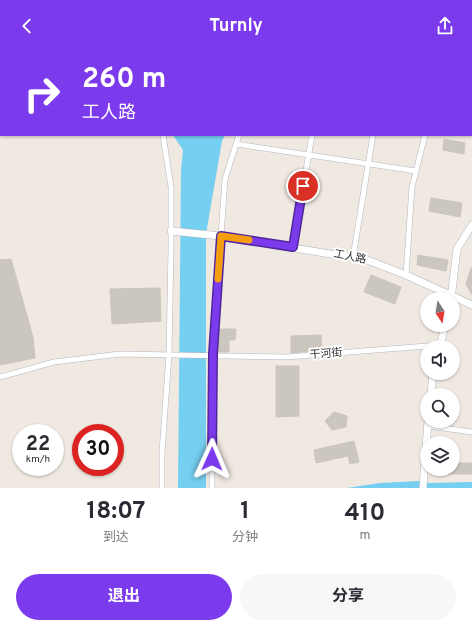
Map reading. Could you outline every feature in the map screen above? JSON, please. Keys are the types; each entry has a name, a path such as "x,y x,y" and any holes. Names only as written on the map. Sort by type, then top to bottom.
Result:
{"street":[{"path":"162,488 162,452 171,355 174,231 163,136"},
{"path":"212,488 212,356 219,235 225,179 239,136"},
{"path":"293,247 312,136"},
{"path":"353,257 373,136"},
{"path":"406,275 412,187 425,136"},
{"path":"236,144 416,171"},
{"path":"452,292 457,249 472,225"},
{"name":"工人路","path":"174,231 219,235 367,260 406,275 441,292"},
{"name":"工人路","path":"460,300 472,305"},
{"name":"干河街","path":"0,377 59,361 120,354 286,357 420,347"},
{"path":"423,488 425,479 428,428"},
{"path":"452,428 472,432"}],"water":[{"path":"174,136 224,136 222,141 206,234 206,488 178,488 181,170 183,150"},
{"path":"419,481 430,483 472,482 472,488 347,488 380,483"}],"building":[{"path":"444,139 465,143 464,154 443,150"},
{"path":"431,198 462,203 460,217 429,211"},
{"path":"418,255 448,260 446,271 417,265"},
{"path":"11,259 33,337 35,358 0,365 0,260"},
{"path":"472,268 472,295 466,284"},
{"path":"371,275 401,287 395,304 364,292"},
{"path":"160,288 161,321 112,324 110,289"},
{"path":"219,329 236,329 235,340 229,340 229,352 217,352"},
{"path":"321,335 322,350 291,353 291,336"},
{"path":"276,366 299,366 299,416 276,417"},
{"path":"334,412 347,416 346,427 332,430 325,421"},
{"path":"354,441 359,462 350,464 348,456 316,463 314,450"},
{"path":"460,463 472,463 472,474 460,474"}],"slow traffic":[{"path":"218,279 221,236 249,240"}],"route":[{"path":"212,459 213,354 221,236 293,247 303,186"}]}
